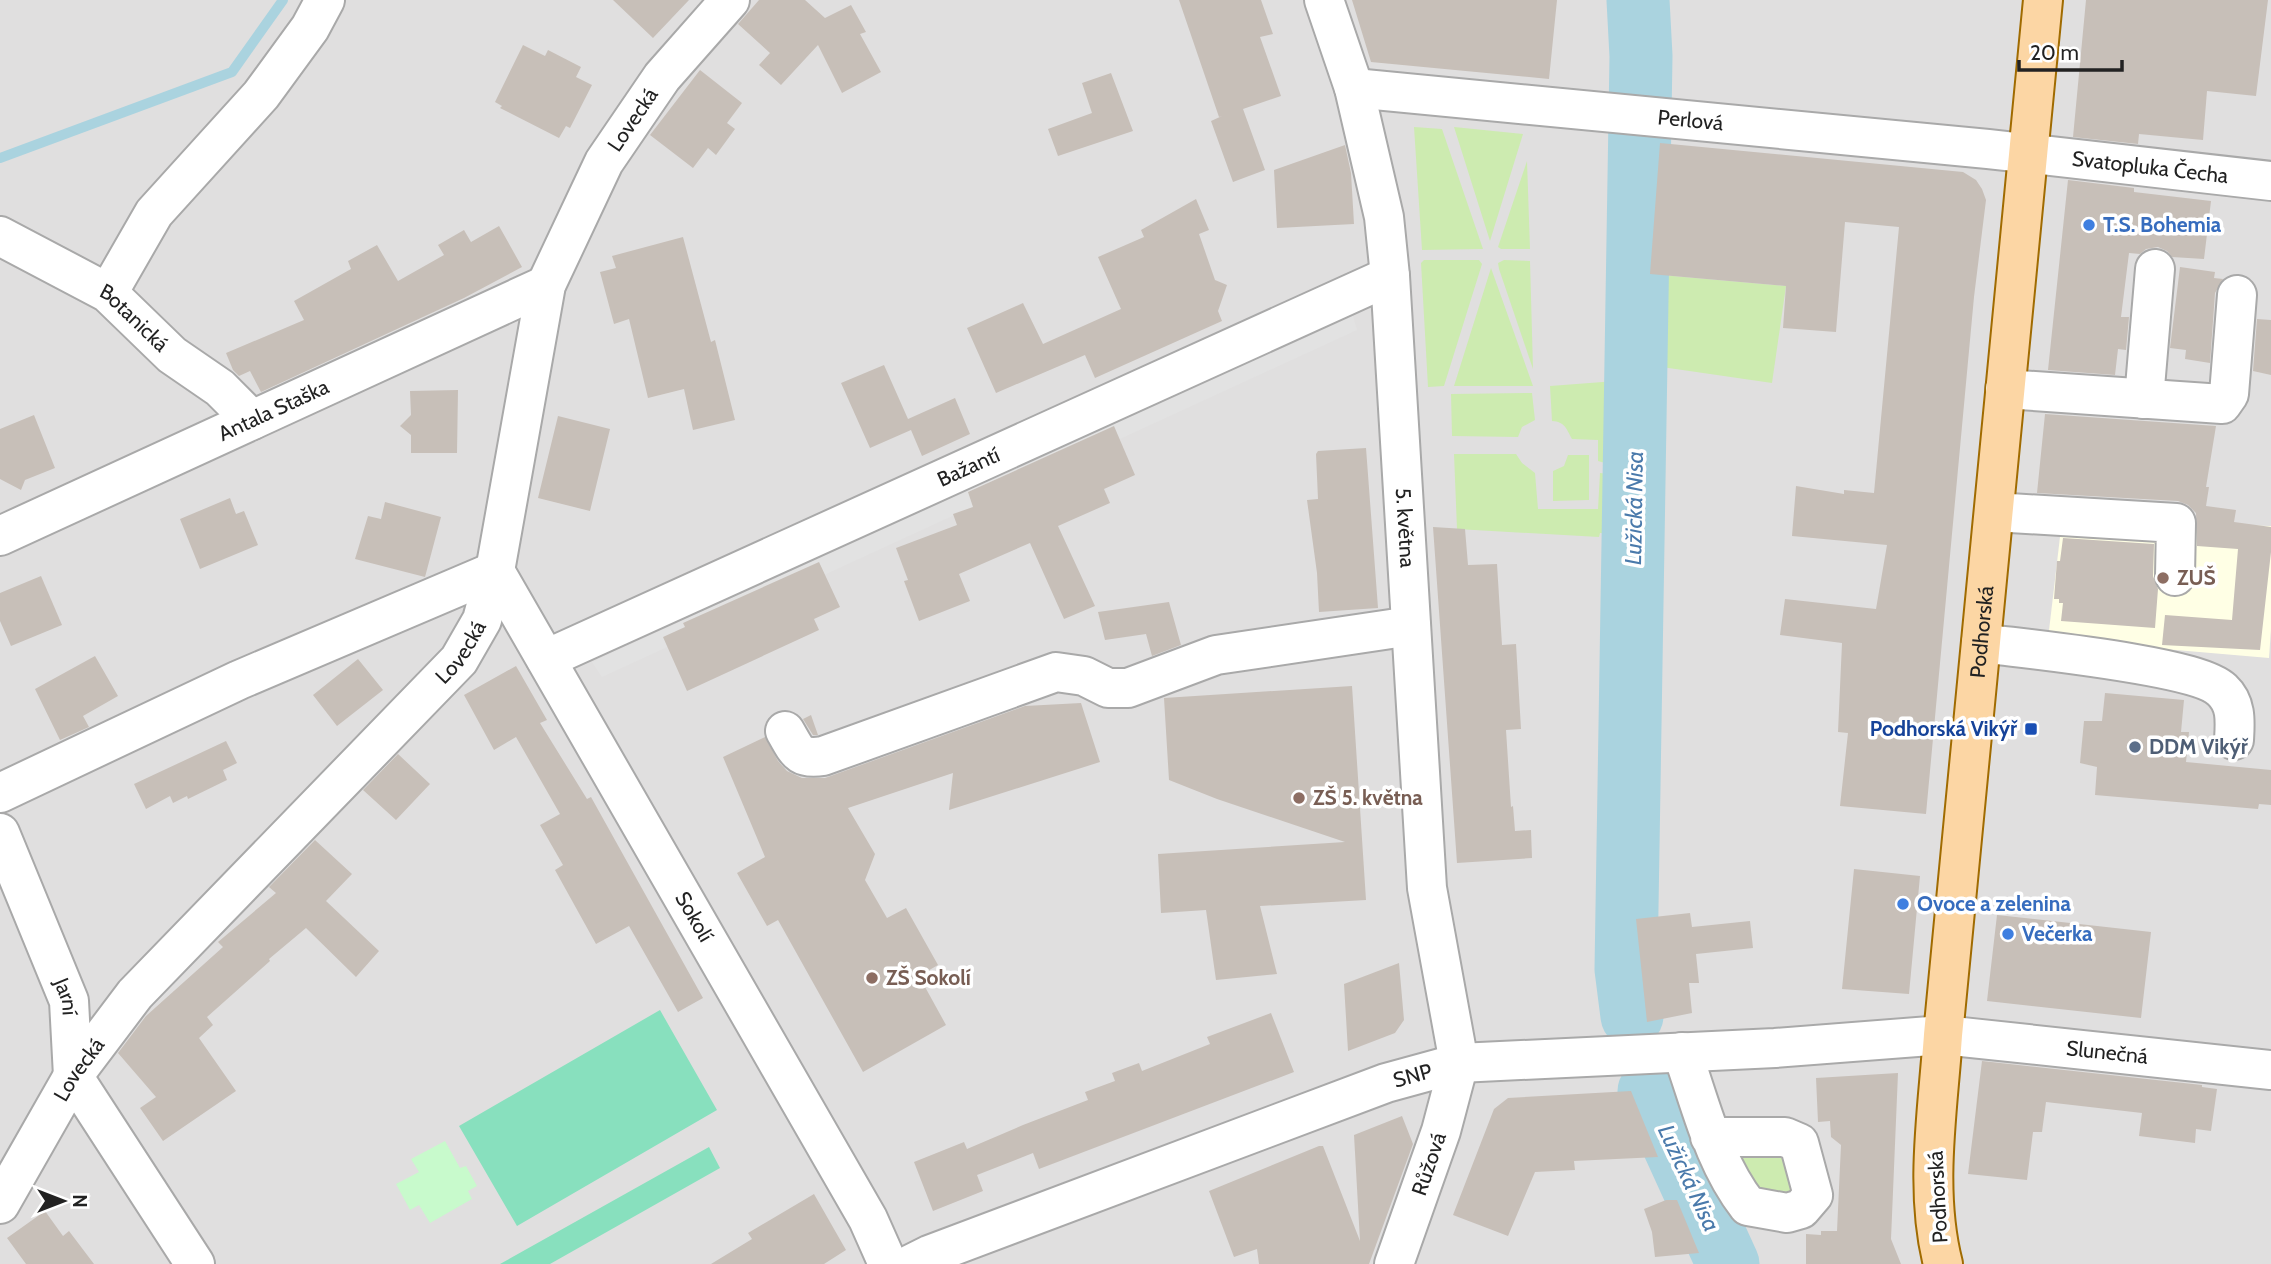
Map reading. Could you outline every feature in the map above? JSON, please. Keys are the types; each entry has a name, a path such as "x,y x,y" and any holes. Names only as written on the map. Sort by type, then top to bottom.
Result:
{"main road":[{"name":"Podhorská","path":"1943,1264 1935,1207 1935,1139 1943,1034 2043,0"}],"street":[{"path":"108,293 154,213 261,94 310,28 325,0"},
{"name":"Lovecká","path":"0,1204 73,1076 135,994 459,660 482,620 495,571 546,285 604,162 663,77 730,0"},
{"name":"5. května","path":"1324,0 1354,88 1384,217 1390,276 1427,888 1459,1063"},
{"name":"Perlová","path":"1354,88 2028,155"},
{"name":"Svatopluka Čecha","path":"2028,155 2271,181"},
{"name":"Botanická","path":"0,236 108,293 172,355 220,388 252,420"},
{"path":"2144,399 2155,270"},
{"name":"Bažantí","path":"545,659 1390,276"},
{"name":"Antala Staška","path":"0,536 546,285"},
{"path":"2005,389 2222,404 2229,394 2237,295"},
{"path":"1994,512 2176,523 2175,576"},
{"path":"0,793 239,680 495,571"},
{"name":"Sokolí","path":"495,571 861,1207 888,1264"},
{"path":"785,731 799,754 809,758 823,756 1055,672 1084,676 1108,688 1128,688 1216,655 1412,626"},
{"path":"1981,643 2149,666 2215,684 2225,692 2236,713 2234,740"},
{"name":"Jarní","path":"0,833 69,1001 73,1076 195,1264"},
{"name":"SNP","path":"911,1264 1386,1083 1459,1063 1775,1048 1943,1034"},
{"name":"Slunečná","path":"1943,1034 2271,1070"},
{"path":"1682,1052 1710,1137"},
{"name":"Růžová","path":"1394,1264 1441,1131 1459,1063"}],"shaded area":[{"path":"0,0 2271,0 2271,1264 0,1264"},
{"path":"1352,313 1357,330 602,677 592,662"},
{"name":"ZUŠ","path":"2062,520 2271,526 2269,658 2048,639"}],"green space":[{"path":"1414,127 1442,129 1483,249 1422,250"},
{"path":"1454,127 1523,134 1490,241"},
{"path":"1527,161 1530,249 1501,249 1498,247"},
{"path":"1424,260 1479,260 1482,264 1444,386 1428,387 1421,263"},
{"path":"1504,260 1530,261 1533,369 1499,269 1498,263"},
{"path":"1491,268 1533,386 1454,386"},
{"path":"1650,274 1786,286 1772,383 1648,365"},
{"path":"1616,381 1615,466 1598,461 1598,440 1572,439 1562,424 1552,421 1550,386"},
{"path":"1532,393 1535,420 1522,427 1518,437 1452,436 1451,394"},
{"path":"1454,454 1516,454 1522,463 1535,473 1538,509 1598,509 1600,473 1616,475 1616,534 1600,533 1599,537 1457,529"},
{"path":"1568,455 1589,455 1589,500 1553,501 1553,471 1564,466"},
{"path":"660,1010 717,1110 517,1226 459,1126"},
{"path":"445,1141 460,1168 466,1166 477,1186 468,1191 472,1199 430,1223 419,1205 410,1210 396,1184 419,1172 411,1159"},
{"path":"1784,1144 1799,1181 1788,1195 1756,1198 1723,1147"},
{"path":"709,1147 720,1168 550,1264 500,1264"}],"building":[{"path":"613,0 689,0 653,38"},
{"path":"759,0 805,0 825,18 851,5 866,32 860,34 881,72 842,93 818,45 781,85 759,65 770,53 738,24"},
{"path":"1179,0 1261,0 1273,34 1260,37 1281,96 1243,109 1265,170 1233,182 1211,121 1222,116 1219,117"},
{"path":"1352,0 1557,0 1549,79 1371,62"},
{"path":"2086,0 2268,0 2256,96 2207,91 2203,140 2139,134 2138,144 2073,137"},
{"path":"523,45 545,56 548,50 581,67 576,77 592,85 570,128 566,126 559,138 500,108 502,106 495,102"},
{"path":"700,70 742,103 727,123 735,129 716,155 708,148 693,168 650,135"},
{"path":"1111,73 1133,131 1058,156 1048,129 1092,113 1082,83"},
{"path":"1660,143 1963,172 1976,180 1982,189 1986,200 1974,297 1926,814 1840,806 1848,733 1838,732 1842,643 1780,635 1785,599 1876,609 1887,545 1792,536 1796,486 1844,494 1844,490 1874,493 1899,227 1845,222 1836,332 1783,328 1786,286 1650,274"},
{"path":"1345,145 1351,173 1354,224 1277,228 1274,170"},
{"path":"2068,180 2134,188 2134,192 2211,201 2204,259 2172,257 2158,247 2146,249 2140,254 2129,253 2121,317 2129,317 2126,350 2118,349 2115,375 2048,370"},
{"path":"1196,199 1209,230 1199,234 1215,280 1227,285 1218,311 1222,321 1095,378 1085,355 996,393 967,328 1023,303 1043,344 1121,309 1098,257 1144,237 1141,230"},
{"path":"499,226 522,267 464,298 261,392 250,371 239,376 233,370 226,353 304,320 294,301 351,269 348,261 377,245 398,281 444,255 438,245 464,230 471,242"},
{"path":"683,237 711,342 715,340 735,420 693,430 684,389 648,398 629,319 614,324 600,272 616,268 612,256"},
{"path":"2180,267 2215,272 2214,278 2223,279 2215,293 2210,363 2185,359 2186,350 2170,348"},
{"path":"2257,319 2271,320 2271,375 2253,371"},
{"path":"884,365 908,419 955,398 970,434 922,456 911,430 870,448 841,383"},
{"path":"458,390 457,453 411,453 411,435 400,426 411,415 410,391"},
{"path":"2045,414 2216,426 2206,487 2209,487 2206,506 2236,510 2234,522 2271,527 2271,552 2260,650 2162,645 2165,615 2232,620 2238,549 2197,546 2196,513 2188,505 2178,501 2037,493"},
{"path":"34,415 55,468 25,480 21,490 0,479 0,429"},
{"path":"558,416 610,429 590,511 538,498"},
{"path":"1114,426 1135,475 1104,489 1110,503 1058,526 1095,606 1064,619 1030,543 959,574 970,601 919,621 904,581 908,580 896,548 957,525 953,514 973,507 968,492"},
{"path":"1366,448 1378,608 1319,612 1317,573 1307,500 1318,499 1316,454 1318,451"},
{"path":"230,498 236,514 244,511 258,545 200,569 180,519"},
{"path":"385,502 441,517 425,577 355,559 368,516 381,519"},
{"path":"1433,527 1465,529 1468,565 1497,564 1502,645 1516,644 1521,729 1506,730 1511,807 1513,806 1515,831 1531,830 1532,858 1457,863"},
{"path":"2063,538 2154,544 2153,576 2158,589 2155,628 2061,621 2063,603 2054,599 2057,561 2060,561"},
{"path":"819,562 840,607 814,619 819,630 687,691 663,637 685,627 683,623"},
{"path":"41,576 62,625 11,646 0,621 0,593"},
{"path":"1169,602 1181,645 1152,656 1146,634 1105,640 1098,612"},
{"path":"95,656 118,696 83,716 89,727 60,740 35,689"},
{"path":"358,659 383,690 337,726 313,695"},
{"path":"516,666 547,720 540,723 587,799 591,797 703,998 678,1012 629,926 596,944 555,870 563,865 540,825 560,814 516,737 494,750 464,695"},
{"path":"1352,686 1366,900 1260,906 1277,974 1216,980 1206,910 1161,913 1158,854 1345,842 1169,780 1164,698"},
{"name":"DDM Vikýř","path":"2105,693 2184,700 2181,732 2189,732 2186,762 2271,770 2271,805 2259,804 2258,809 2095,795 2097,767 2080,763 2084,721 2102,721"},
{"path":"1081,703 1100,762 949,810 953,773 848,808 875,854 865,880 887,918 906,908 938,965 919,976 946,1025 863,1072 778,920 767,926 737,873 765,857 723,757 765,737 778,761 787,771 802,778 825,778 1025,706"},
{"path":"811,715 818,735 813,735 803,719"},
{"path":"226,741 237,763 223,770 227,780 188,799 187,796 173,803 170,796 146,809 134,784"},
{"path":"398,754 430,784 396,820 363,790"},
{"path":"315,840 352,874 326,901 379,951 356,977 306,928 269,959 270,961 207,1017 213,1025 199,1038 236,1091 163,1141 140,1108 156,1097 118,1053 146,1016 223,947 218,942 276,893 269,887"},
{"path":"1854,869 1920,876 1909,994 1842,989"},
{"path":"1690,913 1692,927 1750,921 1753,948 1696,954 1699,983 1689,983 1692,1013 1647,1022 1636,919"},
{"path":"1997,915 2151,932 2141,1018 1987,1001"},
{"path":"1399,963 1404,1020 1395,1033 1348,1051 1344,984"},
{"path":"1271,1013 1294,1072 1039,1169 1033,1153 977,1175 983,1191 933,1211 914,1162 964,1142 967,1149 1088,1100 1085,1092 1115,1081 1112,1073 1139,1063 1142,1071 1210,1044 1207,1037"},
{"path":"1982,1061 2202,1085 2217,1089 2211,1131 2196,1129 2195,1143 2139,1136 2142,1113 2046,1102 2042,1132 2033,1132 2027,1180 1968,1174"},
{"path":"1898,1073 1891,1239 1901,1264 1806,1264 1806,1234 1821,1235 1821,1231 1837,1231 1841,1145 1831,1137 1830,1121 1818,1122 1816,1078"},
{"path":"1631,1091 1658,1157 1574,1161 1575,1170 1535,1172 1508,1236 1453,1215 1494,1109 1508,1098"},
{"path":"1402,1116 1413,1144 1369,1264 1259,1264 1257,1249 1234,1257 1209,1191 1319,1146 1323,1146 1360,1241 1354,1135"},
{"path":"814,1194 846,1250 824,1264 711,1264 752,1239 748,1233"},
{"path":"1666,1200 1677,1200 1699,1253 1655,1257 1652,1232 1644,1209"},
{"path":"45,1211 63,1236 69,1231 94,1264 26,1264 7,1238"}],"waterway":[{"path":"0,158 232,72 283,0"},
{"name":"Lužická Nisa","path":"1632,1016 1626,969 1641,56 1638,0"},
{"name":"Lužická Nisa","path":"1649,1091 1728,1264"}],"place":[{"name":"T.S. Bohemia","path":"2089,225"},
{"name":"ZUŠ","path":"2163,578"},
{"name":"Podhorská Vikýř","path":"2031,729"},
{"name":"DDM Vikýř","path":"2135,747"},
{"name":"ZŠ 5. května","path":"1299,798"},
{"name":"Ovoce a zelenina","path":"1903,904"},
{"name":"Večerka","path":"2008,934"},
{"name":"ZŠ Sokolí","path":"872,978"}]}
